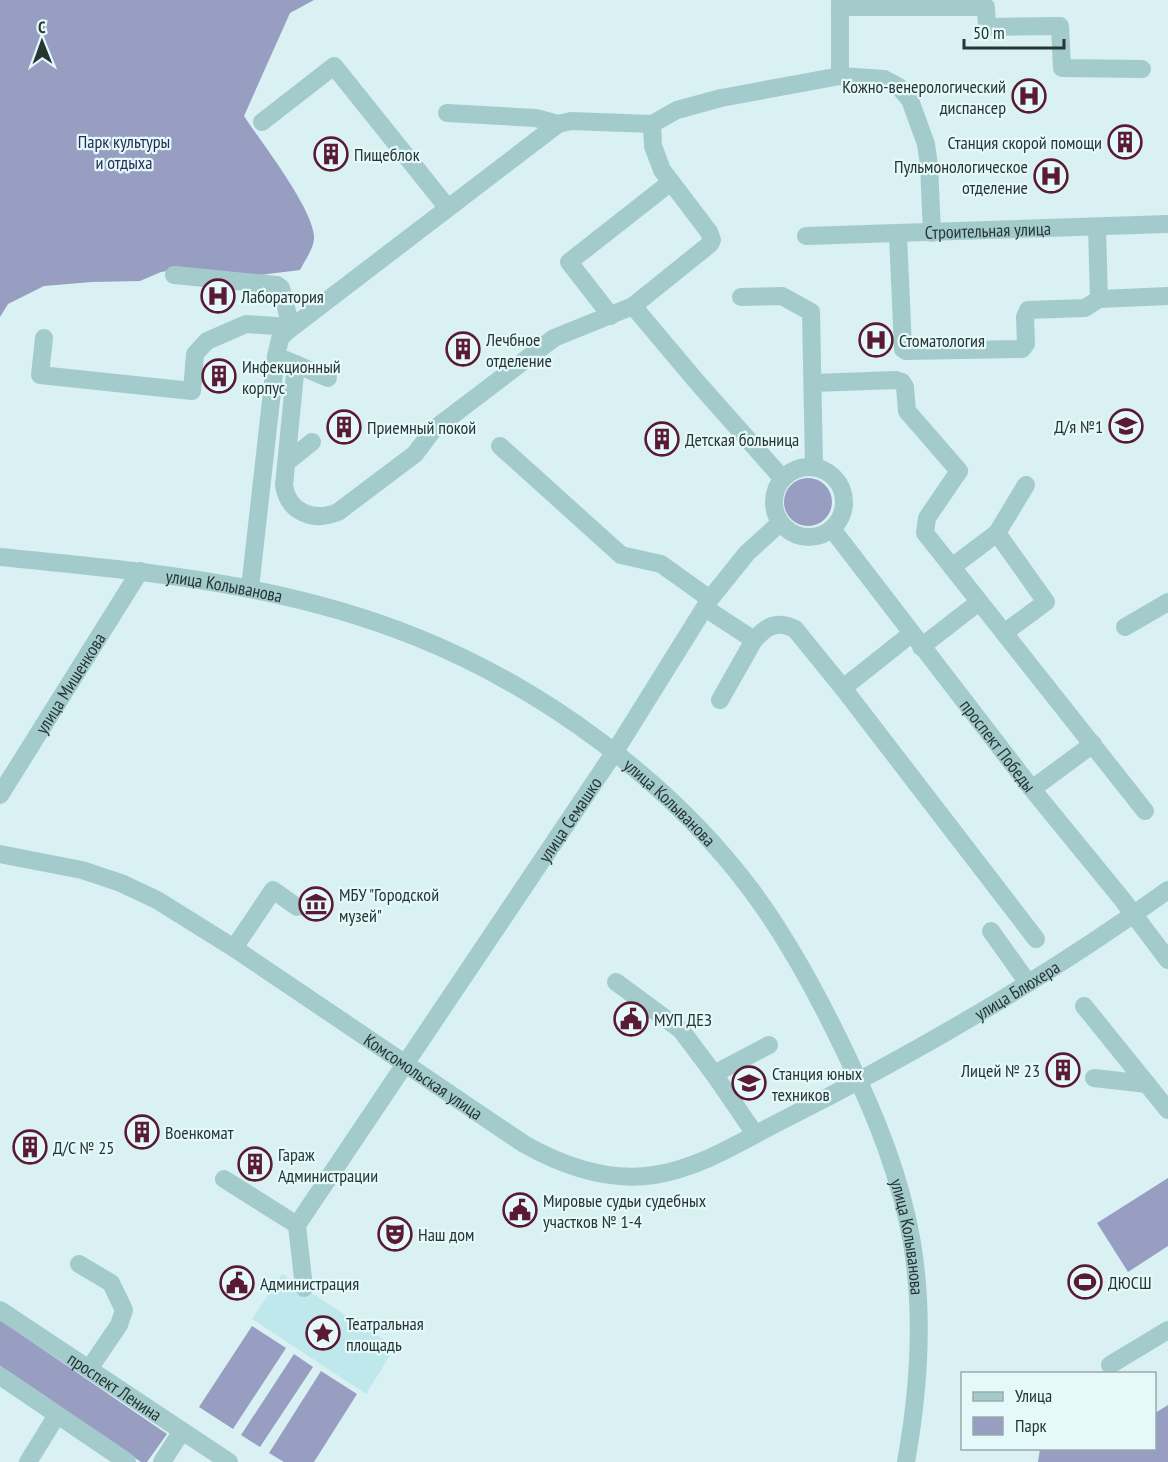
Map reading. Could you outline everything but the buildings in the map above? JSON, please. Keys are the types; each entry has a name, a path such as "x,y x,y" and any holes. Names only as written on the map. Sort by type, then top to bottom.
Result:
{"street":[{"path":"840,76 840,3 986,7 987,27 1060,26 1062,68 1142,69"},
{"path":"262,122 334,66 447,207"},
{"path":"250,588 276,356 280,339 291,327 558,124 572,121 652,124 677,110 721,98 840,76 884,79 899,87 910,100 926,144 932,233"},
{"path":"447,113 536,118 558,124"},
{"path":"296,364 285,491 296,507 313,517 326,517 338,512 415,454 433,430 554,338 633,306 710,244 712,240 710,232 662,170 652,146 652,124"},
{"path":"611,316 569,262 671,182"},
{"name":"Строительная улица","path":"806,236 1168,224"},
{"path":"1097,228 1100,299"},
{"path":"898,234 901,345 906,351 1022,349 1026,344 1025,317 1028,310 1085,308 1100,299 1168,296"},
{"path":"174,275 277,285 282,288 291,327"},
{"path":"741,297 782,296 811,312 814,466"},
{"path":"633,306 782,478"},
{"path":"44,338 40,375 192,391 195,354 207,341 246,324 291,327"},
{"path":"276,356 328,378"},
{"path":"813,383 896,380 902,382 905,387 907,411 959,471 927,518 925,533 1145,811"},
{"path":"286,462 312,442"},
{"path":"500,446 621,555 661,564 707,604 754,640"},
{"path":"814,466 826,470 842,487 844,510 832,529 821,535 799,536 780,523 775,511 776,488 782,478 792,471 814,466"},
{"path":"952,567 997,533 1026,485"},
{"name":"улица Семашко","path":"297,1225 614,753 707,604 747,553 780,523"},
{"name":"проспект Победы","path":"832,529 916,641 1134,914 1168,960"},
{"path":"997,533 1046,602 1004,633"},
{"name":"улица Колыванова","path":"0,557 140,571 250,588 355,615 418,637 481,666 541,701 614,753 672,803 716,848 751,891 778,930 827,1014 860,1081 901,1193 912,1245 918,1297 919,1345 916,1395 906,1462"},
{"name":"улица Мишенкова","path":"0,795 140,571"},
{"path":"843,688 979,602"},
{"path":"1125,627 1168,602"},
{"path":"720,700 754,640 765,628 784,623 795,629 1036,939"},
{"path":"1032,789 1093,744"},
{"name":"Комсомольская улица","path":"0,854 82,870 157,900 234,948 547,1157 597,1173 622,1177 653,1175 686,1168 860,1081"},
{"path":"234,948 273,890 297,907"},
{"name":"улица Блюхера","path":"860,1081 1028,984 1168,890"},
{"path":"991,931 1028,984"},
{"path":"616,982 681,1030 755,1134"},
{"path":"1084,1006 1168,1110"},
{"path":"714,1074 769,1045"},
{"path":"1094,1078 1147,1084"},
{"path":"224,1179 297,1225 304,1288"},
{"path":"79,1264 111,1283 124,1310 119,1325 89,1369"},
{"name":"проспект Ленина","path":"0,1310 229,1462"},
{"path":"1110,1365 1168,1329"},
{"path":"0,1376 127,1462"},
{"path":"28,1462 57,1415"},
{"path":"162,1462 182,1431"}],"green space":[{"name":"Парк культуры и отдыха","path":"0,0 314,0 290,13 244,116 295,192 311,224 314,236 313,245 300,270 253,276 178,269 161,272 140,281 44,286 8,304 0,317"},
{"path":"803,478 813,478 825,485 832,497 832,507 825,519 813,526 803,526 788,515 784,507 784,497 795,482"},
{"path":"1168,1178 1168,1246 1128,1272 1097,1223"},
{"path":"0,1320 167,1434 147,1462 141,1462 0,1366"},
{"path":"252,1326 286,1348 233,1429 199,1407"},
{"path":"294,1354 313,1367 260,1447 241,1435"},
{"path":"321,1371 357,1394 314,1462 284,1462 269,1453"},
{"path":"1168,1405 1168,1462 1038,1462 1040,1450 1156,1450 1156,1412"}],"shaded area":[{"name":"Театральная площадь","path":"282,1274 395,1347 366,1394 252,1319"}],"place":[{"name":"Кожно-венерологический диспансер","path":"1029,96"},
{"name":"Станция скорой помощи","path":"1125,142"},
{"name":"Пищеблок","path":"331,154"},
{"name":"Пульмонологическое отделение","path":"1051,176"},
{"name":"Лаборатория","path":"218,296"},
{"name":"Стоматология","path":"876,340"},
{"name":"Лечбное отделение","path":"463,349"},
{"name":"Инфекционный корпус","path":"219,376"},
{"name":"Д/я №1","path":"1126,426"},
{"name":"Приемный покой","path":"344,427"},
{"name":"Детская больница","path":"662,439"},
{"name":"МБУ \"Городской музей\"","path":"316,904"},
{"name":"МУП ДЕЗ","path":"631,1019"},
{"name":"Лицей № 23","path":"1063,1070"},
{"name":"Станция юных техников","path":"749,1083"},
{"name":"Военкомат","path":"142,1132"},
{"name":"Д/С № 25","path":"30,1147"},
{"name":"Гараж Администрации","path":"255,1164"},
{"name":"Мировые судьи судебных участков № 1-4","path":"520,1210"},
{"name":"Наш дом","path":"395,1234"},
{"name":"ДЮСШ","path":"1085,1282"},
{"name":"Администрация","path":"237,1283"},
{"name":"Театральная площадь","path":"323,1333"}]}
